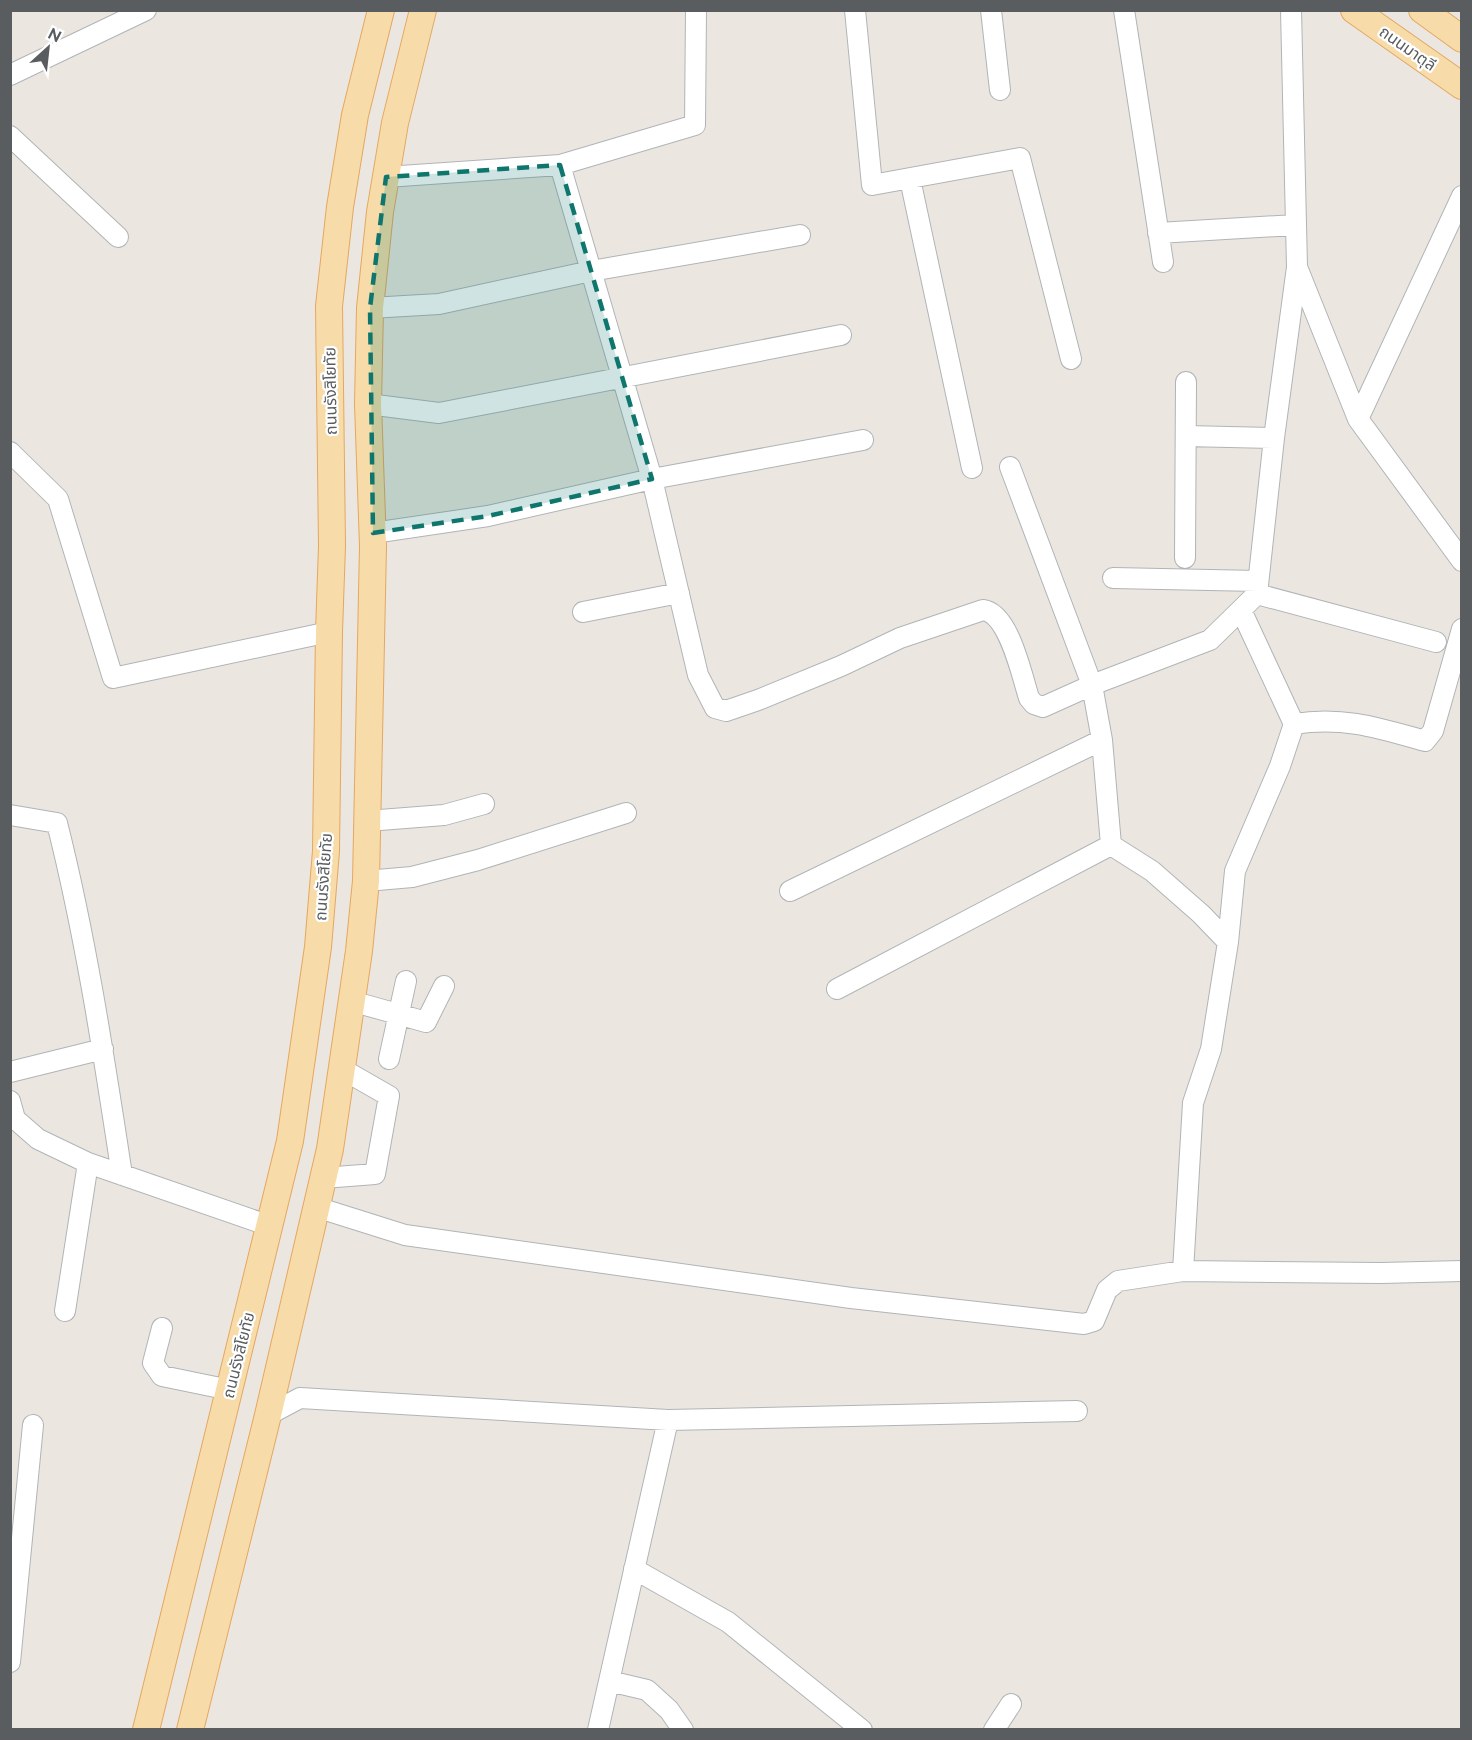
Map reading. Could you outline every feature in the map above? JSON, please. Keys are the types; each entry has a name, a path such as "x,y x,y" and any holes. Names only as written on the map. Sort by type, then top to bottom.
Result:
{"main road":[{"name":"ถนนรังสิโยทัย","path":"146,1730 290,1141 318,947 326,851 332,546 329,306 339,207 355,115 381,10"},
{"path":"190,1730 268,1415 330,1149 342,1069 366,881 373,540 368,404 370,308 380,212 395,123 423,10"},
{"name":"ถนนมาตุลี","path":"1354,10 1461,86"},
{"path":"1432,14 1461,39"},
{"path":"332,546 373,540"}],"street":[{"path":"10,75 146,10"},
{"path":"386,177 560,165 695,125 696,10"},
{"path":"855,10 872,185 1020,158 1071,359"},
{"path":"991,10 1000,90"},
{"path":"1124,10 1163,262"},
{"path":"560,165 652,479 698,675 715,708 726,711 759,700 841,666 900,638 983,610 999,618 1013,645 1029,698 1034,704 1043,707 1092,685 1210,640 1241,610 1258,587 1274,438 1297,267 1291,10"},
{"path":"10,136 118,237"},
{"path":"910,179 972,468"},
{"path":"1358,419 1461,196"},
{"path":"1158,233 1295,225"},
{"path":"370,308 439,304 591,271 800,235"},
{"path":"1297,267 1358,419 1461,561"},
{"path":"368,404 439,412 841,335"},
{"path":"1185,558 1186,381"},
{"path":"1186,436 1274,438"},
{"path":"373,540 652,479 863,440"},
{"path":"10,452 58,499 113,678 329,632"},
{"path":"1010,467 1092,685 1102,740 1111,845"},
{"path":"1113,578 1258,587 1436,642"},
{"path":"583,612 679,592"},
{"path":"1183,1271 1193,1103 1211,1049 1228,942 1235,871 1280,766 1294,724 1241,610"},
{"path":"1294,724 1363,723 1425,741 1433,731 1461,629"},
{"path":"790,891 1102,740"},
{"path":"367,821 444,815 484,804"},
{"path":"366,881 412,877 478,861 626,813"},
{"path":"10,815 57,823 69,869 103,1049 122,1175"},
{"path":"1111,845 1152,871 1201,914 1228,942"},
{"path":"837,989 1111,845"},
{"path":"389,1059 406,981"},
{"path":"351,1001 426,1022 444,986"},
{"path":"10,1072 103,1049"},
{"path":"323,1178 375,1174 389,1096 342,1069"},
{"path":"10,1101 15,1119 38,1139 88,1163 270,1226"},
{"path":"64,1311 88,1163"},
{"path":"316,1207 405,1235 851,1298 1084,1324 1094,1321 1107,1290 1118,1281 1183,1271 1381,1273 1461,1271"},
{"path":"162,1328 153,1363 162,1376 230,1390"},
{"path":"268,1415 300,1398 668,1420 1077,1411"},
{"path":"598,1730 668,1420"},
{"path":"10,1662 33,1425"},
{"path":"634,1569 728,1622 862,1730"},
{"path":"609,1681 648,1690 669,1710 683,1730"},
{"path":"994,1730 1011,1704"}],"highlighted area":[{"path":"560,165 652,479 488,516 373,533 370,308 386,177"}]}
